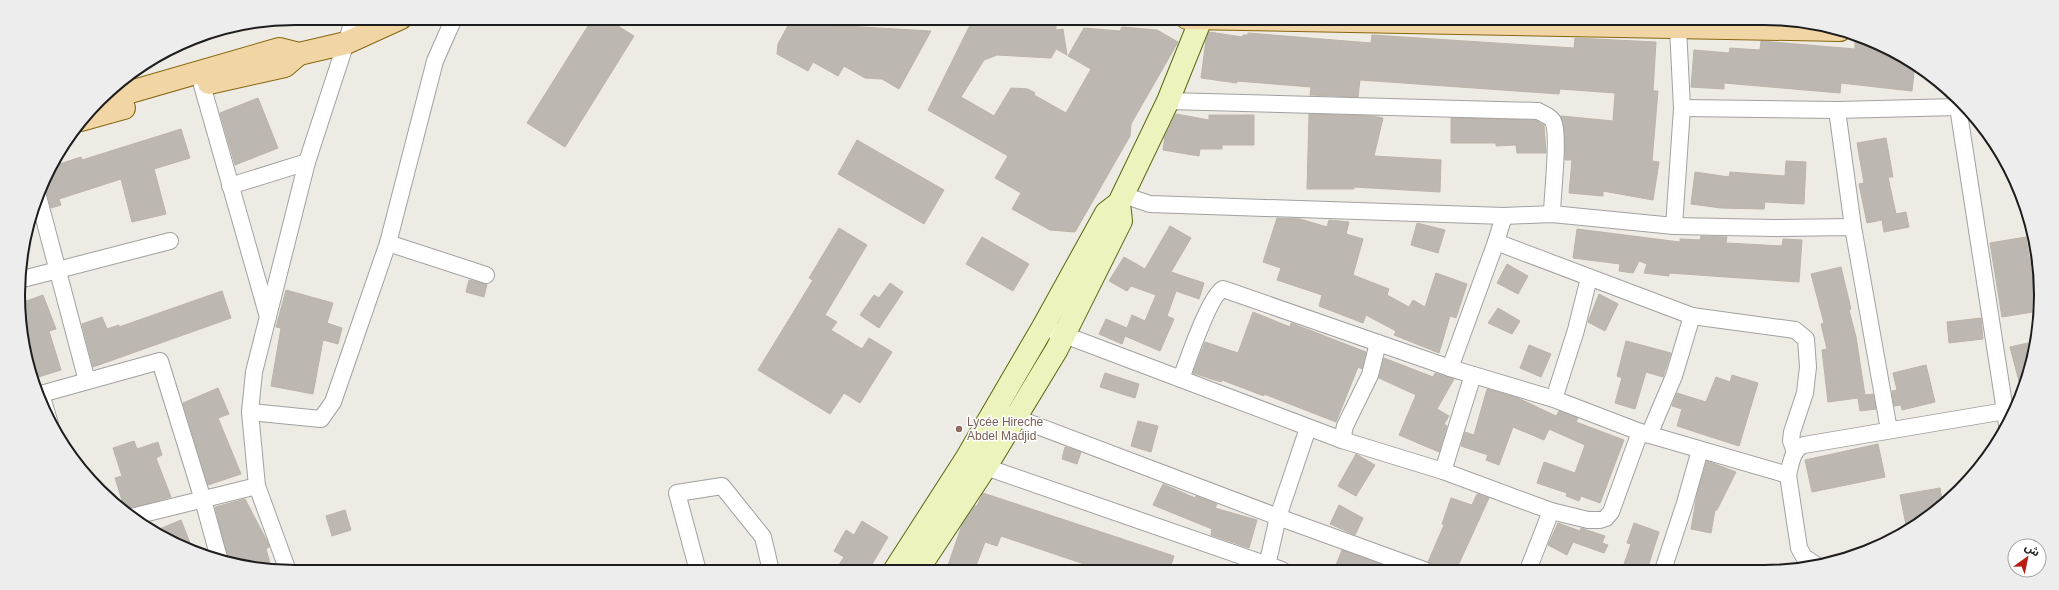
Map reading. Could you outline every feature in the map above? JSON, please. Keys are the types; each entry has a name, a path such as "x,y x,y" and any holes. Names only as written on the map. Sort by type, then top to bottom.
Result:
{"main road":[{"path":"111,98 278,49 299,54 346,43 386,25"},
{"path":"1589,25 1815,30"},
{"path":"92,117 202,85 285,66 299,54"}],"street":[{"path":"286,564 257,486 250,412 254,372 307,162 352,25"},
{"path":"250,412 321,419 333,402 388,243 435,61 451,25"},
{"path":"920,565 975,464 995,409 1043,327 1106,213 1121,199 1168,101 1198,25"},
{"path":"1674,226 1682,108 1678,28"},
{"path":"202,85 268,319"},
{"path":"1168,101 1538,111 1547,116 1553,122 1556,136 1552,214"},
{"path":"1682,108 1837,110 1953,102"},
{"path":"1959,108 2006,415"},
{"path":"1837,110 1853,226 1889,430"},
{"path":"230,186 307,162"},
{"path":"1121,199 1150,204 1504,216 1552,214 1674,226 1773,228 1853,226"},
{"path":"899,565 975,464 1016,418 1064,335 1121,221 1121,199"},
{"path":"40,205 87,381"},
{"path":"1450,368 1504,216"},
{"path":"26,278 170,241"},
{"path":"1496,242 1692,316 1794,330 1806,339 1808,367 1807,382 1792,432 1791,441 1795,452"},
{"path":"388,243 486,275"},
{"path":"1554,399 1576,330 1589,278"},
{"path":"1180,379 1209,307 1218,291 1223,288 1450,368 1554,399 1644,434 1788,475"},
{"path":"1043,327 1342,440 1443,471 1551,511 1588,520 1600,520 1606,518 1611,512 1644,434 1674,376 1692,316"},
{"path":"1342,440 1345,426 1370,375 1378,343"},
{"path":"44,393 160,361 203,500 218,554"},
{"path":"1443,471 1473,375"},
{"path":"995,409 1278,517 1410,565"},
{"path":"1810,561 1804,557 1799,548 1788,475 1798,447 1804,444 1889,430 2004,418"},
{"path":"1267,565 1278,517 1308,428"},
{"path":"1665,565 1685,503 1700,450"},
{"path":"975,464 1258,565"},
{"path":"139,515 257,486"},
{"path":"696,565 677,494 722,486 763,537 770,565"},
{"path":"1530,565 1551,511"}],"building":[{"path":"589,25 616,25 634,36 565,147 527,123"},
{"path":"788,25 826,25 931,31 899,89 882,79 865,78 844,66 838,76 813,62 808,71 777,54 778,44"},
{"path":"973,25 1056,25 1056,30 1063,29 1067,55 1056,49 1051,58 997,55 984,60 961,97 994,116 1011,88 1028,89 1035,93 1034,95 1066,113 1091,69 1068,56 1084,28 1120,31 1122,27 1157,30 1178,42 1131,124 1130,136 1075,232 1050,230 1012,209 1021,193 995,178 1008,156 928,110 969,27"},
{"path":"1209,32 1242,37 1243,35 1248,35 1248,33 1371,43 1372,35 1574,48 1575,38 1656,42 1653,91 1658,91 1652,161 1659,162 1653,200 1603,191 1603,196 1569,193 1572,160 1565,160 1564,127 1561,116 1613,121 1615,93 1560,89 1559,94 1360,80 1358,97 1310,95 1311,87 1237,81 1237,83 1201,78 1206,40"},
{"path":"1761,41 1855,49 1855,42 1859,42 1881,52 1881,54 1886,55 1899,61 1914,71 1912,91 1841,83 1840,93 1724,83 1724,89 1691,87 1694,50 1729,53 1730,48 1760,50"},
{"path":"258,98 278,148 235,165 220,113"},
{"path":"1176,114 1209,120 1209,115 1254,115 1254,145 1222,145 1222,149 1200,149 1199,156 1163,150 1165,136"},
{"path":"1309,114 1372,116 1383,118 1374,156 1441,160 1440,192 1354,187 1354,189 1307,189"},
{"path":"1451,118 1535,120 1544,125 1546,153 1517,153 1516,145 1496,146 1496,143 1451,143"},
{"path":"181,129 190,158 154,169 166,214 132,222 121,179 59,199 61,205 51,208 46,192 59,164 81,157 82,160"},
{"path":"1886,138 1893,177 1888,177 1896,214 1906,212 1909,227 1884,232 1882,220 1867,223 1859,184 1864,183 1857,143"},
{"path":"857,140 944,190 924,224 838,174"},
{"path":"1786,161 1806,162 1804,204 1765,202 1764,209 1721,208 1691,204 1695,172 1729,177 1730,172 1785,176"},
{"path":"1277,218 1300,219 1327,227 1329,220 1349,222 1346,234 1363,239 1353,275 1389,289 1387,295 1409,307 1413,300 1425,307 1436,273 1467,284 1456,318 1450,316 1439,353 1394,335 1396,331 1366,315 1363,323 1319,306 1322,295 1277,280 1281,268 1263,262"},
{"path":"1417,223 1445,230 1438,253 1411,245"},
{"path":"1170,226 1191,238 1171,272 1204,283 1199,299 1176,291 1167,316 1174,319 1160,351 1125,336 1122,344 1099,334 1106,319 1127,328 1132,315 1145,321 1156,295 1131,286 1127,291 1109,281 1124,257 1145,269"},
{"path":"839,228 867,245 825,315 837,322 831,330 862,349 869,338 892,352 860,403 844,393 830,414 758,370 813,280 809,278"},
{"path":"1577,229 1680,242 1680,239 1700,240 1701,236 1727,237 1726,243 1782,246 1783,239 1802,240 1799,282 1669,273 1669,276 1644,273 1647,264 1639,261 1633,273 1619,271 1620,264 1573,258"},
{"path":"982,237 1029,264 1013,291 966,264"},
{"path":"2026,237 2033,275 2033,312 2002,317 1990,243"},
{"path":"1507,264 1528,276 1518,294 1497,283"},
{"path":"1841,267 1851,309 1849,310 1856,337 1865,395 1873,394 1876,409 1860,411 1858,398 1828,402 1822,350 1827,349 1821,324 1824,323 1811,274"},
{"path":"469,280 487,284 484,297 466,292"},
{"path":"890,283 903,292 879,328 860,315 874,295 879,298"},
{"path":"286,290 333,303 327,323 342,328 338,344 323,340 313,394 271,386 281,328 276,327"},
{"path":"222,291 231,318 93,367 82,324 102,317 107,329 119,325 119,327"},
{"path":"1599,294 1618,304 1605,331 1588,322"},
{"path":"43,295 56,329 49,331 61,370 38,377 27,330 25,301"},
{"path":"1498,308 1520,321 1512,334 1488,323"},
{"path":"1253,312 1290,327 1291,323 1366,352 1362,369 1358,367 1336,422 1264,394 1264,396 1222,380 1221,382 1193,373 1205,342 1238,353"},
{"path":"1981,318 1983,339 1949,343 1947,322"},
{"path":"1626,341 1671,353 1663,377 1646,372 1635,409 1615,403 1622,378 1617,376"},
{"path":"2030,343 2019,383 2010,347"},
{"path":"1529,345 1551,354 1541,377 1520,368"},
{"path":"1384,358 1433,377 1435,373 1454,379 1437,409 1449,416 1444,424 1447,426 1439,452 1399,435 1416,395 1379,378"},
{"path":"1926,365 1935,402 1902,410 1901,405 1894,406 1892,391 1897,390 1893,373"},
{"path":"1105,373 1139,384 1135,398 1100,387"},
{"path":"1732,375 1758,383 1739,446 1677,426 1682,409 1672,406 1677,393 1706,402 1716,377 1730,382"},
{"path":"218,388 229,414 218,418 241,474 208,485 183,403"},
{"path":"1487,389 1518,398 1556,416 1559,411 1578,418 1576,422 1624,440 1600,503 1581,496 1579,501 1566,496 1567,493 1537,483 1544,462 1575,473 1585,445 1549,429 1544,440 1513,427 1499,465 1486,460 1488,455 1461,446 1465,432 1474,435"},
{"path":"1138,421 1158,426 1151,452 1131,446"},
{"path":"134,441 137,449 158,442 162,455 156,458 171,497 130,508 123,502 115,478 122,476 113,448"},
{"path":"1878,444 1885,477 1812,492 1805,460"},
{"path":"1065,447 1081,452 1077,464 1062,459"},
{"path":"1356,454 1375,465 1356,496 1338,486"},
{"path":"1707,461 1736,472 1717,510 1715,510 1711,533 1691,529 1697,494"},
{"path":"1163,484 1195,498 1196,496 1217,504 1215,508 1257,520 1249,548 1211,535 1212,529 1153,505"},
{"path":"1940,488 1942,498 1906,524 1900,495"},
{"path":"983,493 1174,556 1171,565 1087,565 1001,536 997,546 985,542 976,565 948,565 962,525 975,506 977,506"},
{"path":"1477,494 1489,498 1458,565 1431,565 1428,562 1444,525 1442,524 1451,498 1472,505"},
{"path":"245,499 268,543 269,547 266,549 270,564 227,556 215,507"},
{"path":"1339,505 1363,518 1355,535 1330,524"},
{"path":"345,510 351,530 332,536 326,516"},
{"path":"181,520 190,543 176,537 160,529"},
{"path":"862,521 888,537 872,565 839,565 844,557 834,551 846,530 854,535"},
{"path":"1558,523 1580,531 1581,528 1605,536 1602,543 1608,545 1604,553 1573,542 1567,555 1548,545"},
{"path":"1634,523 1659,532 1649,565 1624,565 1631,544 1627,543"},
{"path":"1342,550 1383,565 1336,565"}],"place":[{"name":"Lycée Hireche Abdel Madjid","path":"959,429"}]}
